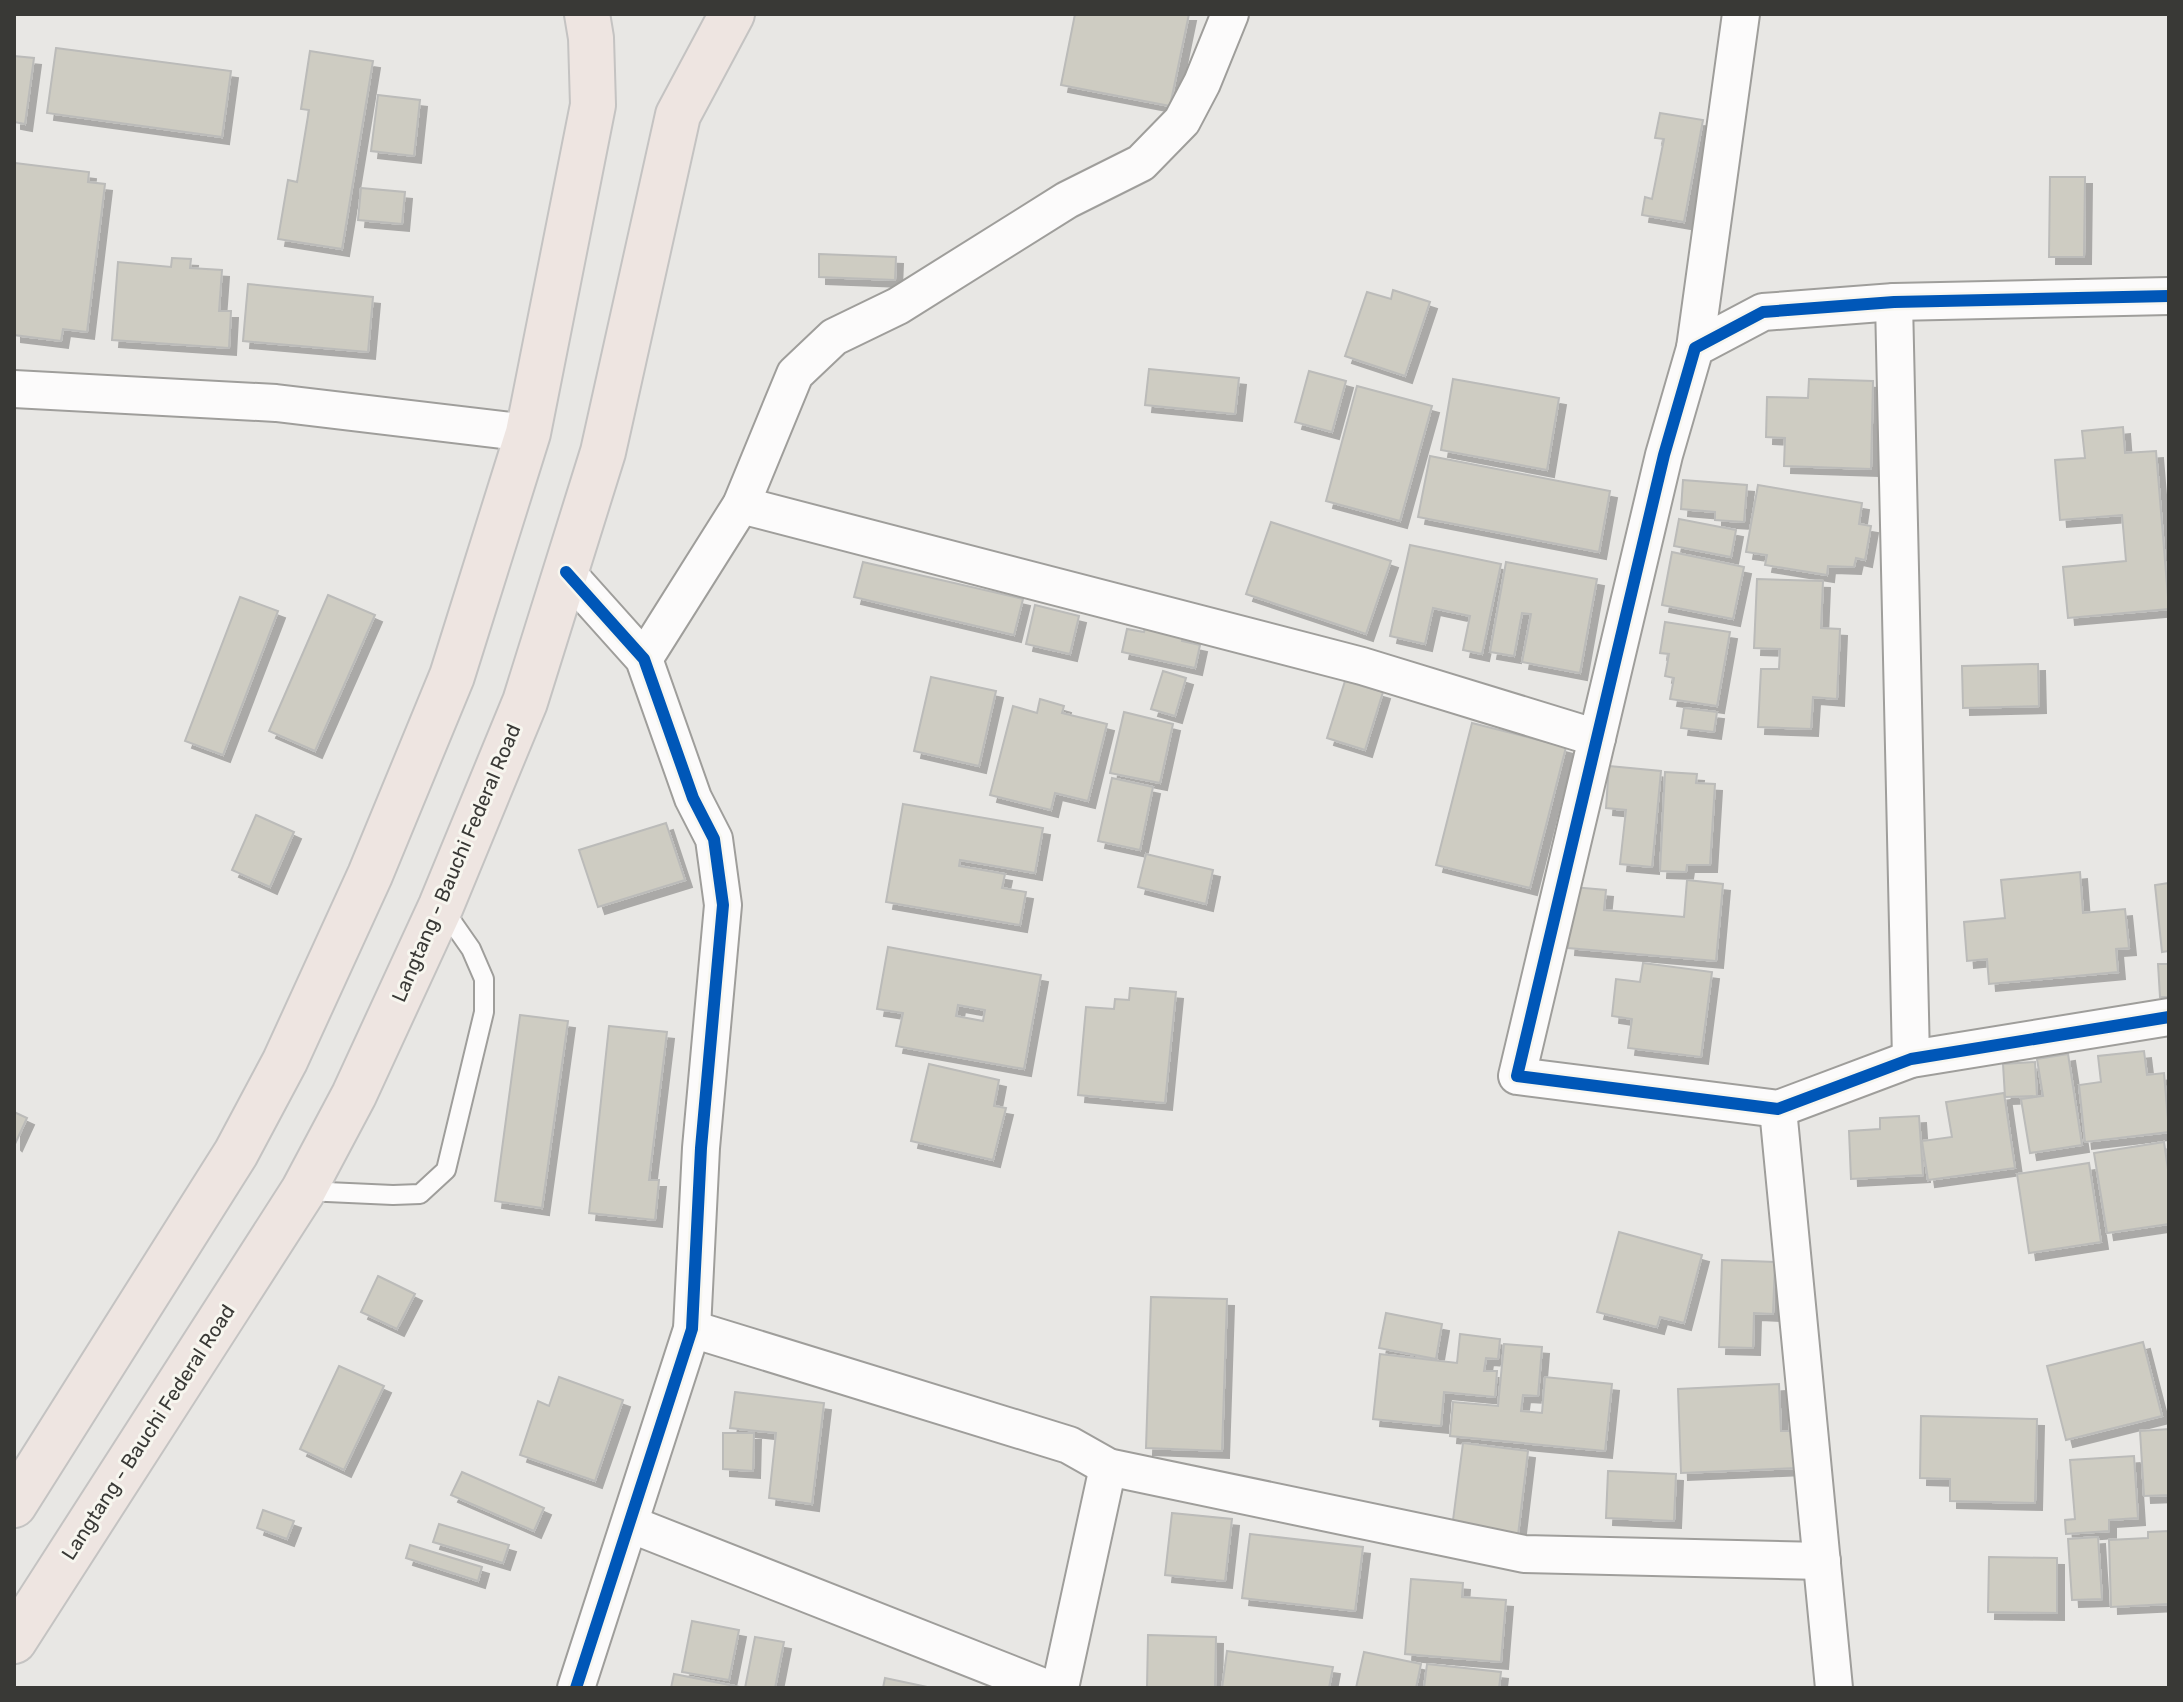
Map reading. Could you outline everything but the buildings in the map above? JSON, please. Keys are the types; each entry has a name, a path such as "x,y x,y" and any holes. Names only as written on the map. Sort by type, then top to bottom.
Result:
{"main road":[{"path":"14,1505 236,1153 285,1061 370,875 452,676 528,433 593,105 591,38 587,14"},
{"name":"Langtang - Bauchi Federal Road","path":"14,1641 303,1191 354,1095 441,906 525,702 603,452 678,115 732,14"}],"street":[{"path":"644,659 741,505 795,374 834,337 898,306 1067,200 1141,163 1182,121 1202,83 1230,14"},
{"path":"1741,14 1695,348 1664,455 1517,1076 1778,1109 1911,1059 2169,1019"},
{"path":"1695,348 1763,312 1894,302 2169,296"},
{"path":"1894,302 1911,1059"},
{"path":"14,389 276,403 528,433"},
{"path":"741,505 1362,666 1597,738"},
{"path":"566,572 644,659 693,798 714,839 723,905 701,1148 692,1329 576,1688"},
{"path":"1778,1109 1834,1688"},
{"path":"692,1329 1069,1445 1108,1467 1524,1554 1822,1561"},
{"path":"1060,1688 1108,1467"},
{"path":"630,1524 1046,1688"}],"lane":[{"path":"303,1191 420,1194 446,1170 484,1012 484,979 471,949 441,906"}],"cycle path":[{"path":"2169,296 1894,302 1763,312 1695,348 1664,455 1517,1076 1778,1109 1911,1059 2169,1017"},
{"path":"566,572 644,659 693,798 714,839 723,905 701,1148 692,1329 576,1688"}]}
